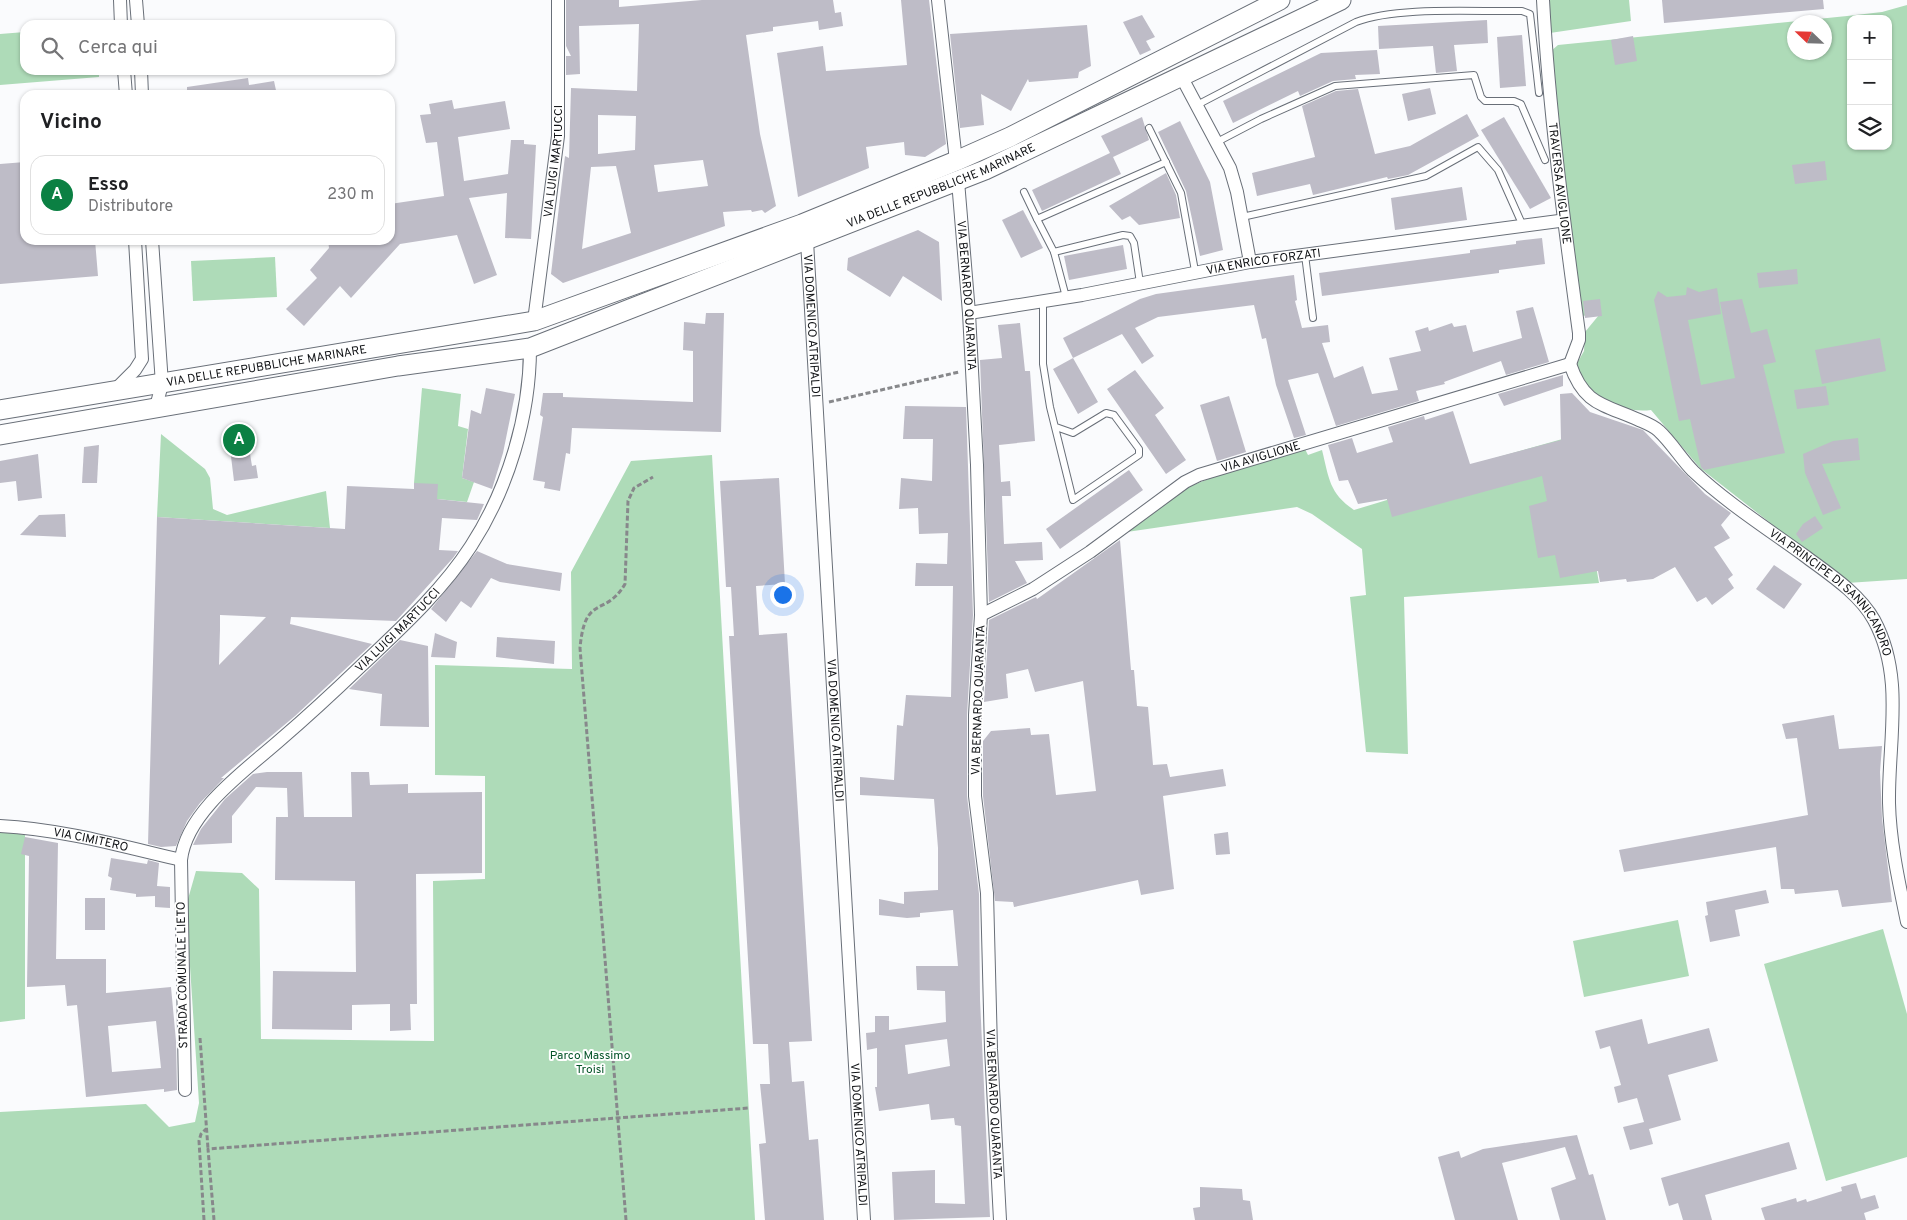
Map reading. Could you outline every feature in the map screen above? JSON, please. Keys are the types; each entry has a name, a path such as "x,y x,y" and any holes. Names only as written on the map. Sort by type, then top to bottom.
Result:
{"main road":[{"name":"VIA DELLE REPUBBLICHE MARINARE","path":"0,435 398,366 530,348 804,232 1010,138 1280,0"},
{"name":"VIA DELLE REPUBBLICHE MARINARE","path":"0,410 534,321 985,170 1341,0"},
{"path":"956,161 958,180"},
{"path":"530,348 534,321"}],"street":[{"path":"120,0 122,20"},
{"path":"136,0 138,20"},
{"name":"VIA LUIGI MARTUCCI","path":"534,321 558,136 558,0"},
{"path":"938,0 956,161"},
{"name":"TRAVERSA AVIGLIONE","path":"1543,0 1564,221 1579,333 1579,340 1570,364"},
{"path":"124,75 126,90"},
{"path":"141,75 142,90"},
{"path":"1181,76 1230,168 1250,262"},
{"name":"VIA BERNARDO QUARANTA","path":"958,180 969,313 981,615 976,715 975,796 987,893 991,1049 1000,1220"},
{"name":"VIA ENRICO FORZATI","path":"969,313 1066,298 1250,262 1559,221"},
{"name":"VIA DOMENICO ATRIPALDI","path":"804,232 864,1220"},
{"path":"135,245 142,359 154,385"},
{"path":"152,245 156,407"},
{"name":"VIA LUIGI MARTUCCI","path":"181,860 188,836 209,806 226,787 296,727 398,631 424,604 470,546 499,491 511,456 526,402 530,379 530,348"},
{"path":"115,390 135,370 142,359"},
{"name":"VIA AVIGLIONE","path":"981,615 1033,589 1090,552 1185,482 1199,475 1570,364"},
{"name":"VIA PRINCIPE DI SANNICANDRO","path":"1570,364 1578,385 1586,396 1601,406 1635,418 1658,430 1693,471 1828,573 1863,605 1873,620 1889,660 1893,682 1889,803 1894,861 1907,922"},
{"name":"VIA CIMITERO","path":"0,826 32,828 86,838 181,860"},
{"name":"STRADA COMUNALE LIETO","path":"181,860 184,1090"}],"lane":[{"path":"1197,105 1356,22 1377,16 1402,13 1522,11 1530,14 1539,94"},
{"path":"1217,142 1261,119 1334,86 1474,75 1481,97 1485,101 1514,101 1521,104 1545,160"},
{"path":"1149,128 1181,193 1195,272"},
{"path":"1242,218 1426,176 1478,147 1498,170 1523,226"},
{"path":"1037,219 1166,162"},
{"path":"1024,192 1054,252 1066,298"},
{"path":"1054,252 1123,235 1130,236 1134,243 1140,283"},
{"path":"1304,255 1313,318"},
{"path":"1043,301 1043,364 1056,427 1073,500 1139,455 1139,449 1114,414 1106,413 1073,433 1056,427"}],"path":[{"path":"816,405 878,389 972,370"},
{"path":"626,1220 580,648 584,622 590,611 619,595 625,584 628,501 634,488 653,477"},
{"path":"214,1220 208,1149 749,1108"},
{"path":"204,1220 199,1141 201,1134 207,1129"}],"green space":[{"path":"1548,0 1629,0 1631,21 1550,33"},
{"path":"1907,5 1907,579 1847,583 1700,468 1651,410 1628,409 1605,400 1595,393 1580,376 1576,365 1584,351 1585,332 1599,315 1578,316 1551,51 1558,45 1787,22 1787,60 1832,60 1832,18 1847,16 1847,150 1892,150 1892,15 1856,15 1882,12"},
{"path":"20,32 20,75 99,75 99,77 0,85 0,34"},
{"path":"275,257 277,297 193,301 191,261"},
{"path":"422,388 461,394 458,426 468,429 462,478 474,482 467,502 437,499 414,483"},
{"path":"161,434 205,469 210,478 213,509 227,515 326,491 330,528 157,517"},
{"path":"1573,436 1599,583 1404,597 1408,754 1366,752 1350,597 1366,595 1362,549 1312,514 1297,507 1120,533 1183,489 1211,478 1305,449 1308,455 1322,450 1331,484 1339,497 1354,510 1387,500 1385,489"},
{"name":"Parco Massimo Troisi","path":"712,455 755,1220 0,1220 0,1112 146,1104 169,1127 195,1122 199,1103 186,906 196,871 242,873 259,889 261,1039 434,1041 433,881 485,879 485,776 435,775 435,665 572,669 571,572 631,461"},
{"path":"0,830 25,835 25,1019 0,1022"},
{"path":"1678,920 1689,976 1584,997 1573,941"},
{"path":"1883,929 1907,1014 1907,1157 1826,1181 1764,964"}],"building":[{"path":"566,0 619,0 619,7 702,0 833,0 835,13 841,12 843,26 819,30 818,21 773,27 773,31 746,35 760,134 776,206 765,213 762,210 723,212 725,226 563,283 551,274 565,156 569,158 571,88 637,91 639,24 579,26 580,74 566,75 566,56 571,56 566,46","holes":["598,115 636,116 635,150 598,154","703,160 708,186 658,192 654,165","616,166 631,233 582,249 591,167"]},
{"path":"901,0 929,0 946,144 925,157 905,155 904,142 866,147 869,168 798,197 777,53 823,46 826,71 907,65"},
{"path":"1662,0 1823,0 1824,9 1664,23"},
{"path":"1142,15 1155,37 1146,41 1151,50 1140,55 1123,22"},
{"path":"1487,20 1488,43 1454,45 1457,71 1436,73 1433,46 1379,49 1378,26"},
{"path":"1087,25 1091,66 1079,72 1078,78 1029,82 1028,79 1011,111 981,94 984,125 960,128 950,34"},
{"path":"1522,35 1526,86 1500,88 1497,37"},
{"path":"1633,36 1637,61 1615,65 1611,40"},
{"path":"1377,50 1380,74 1355,75 1356,79 1333,81 1300,96 1298,91 1233,123 1223,101 1321,53"},
{"path":"248,78 249,85 274,81 276,90 187,90 187,87"},
{"path":"1430,88 1436,114 1408,121 1402,94"},
{"path":"1358,89 1375,154 1410,146 1467,114 1479,136 1408,175 1388,179 1387,177 1313,195 1310,184 1257,196 1252,173 1315,157 1302,106 1336,91"},
{"path":"452,100 454,109 505,101 510,129 458,137 464,181 508,174 511,140 524,140 524,144 536,145 531,239 505,238 507,193 469,198 497,275 474,284 457,235 400,244 351,298 340,286 304,326 286,309 317,278 310,270 329,248 329,245 395,245 395,203 444,196 437,142 426,143 420,115 431,114 429,104"},
{"path":"1142,117 1149,140 1113,157 1121,174 1042,211 1032,190 1110,153 1101,136"},
{"path":"1504,117 1551,198 1530,209 1481,130"},
{"path":"1180,121 1210,182 1223,250 1200,256 1186,191 1158,132"},
{"path":"1825,161 1827,180 1795,184 1792,165"},
{"path":"20,162 20,245 95,245 98,276 0,284 0,164"},
{"path":"1166,173 1176,195 1180,218 1139,225 1130,216 1122,220 1109,206"},
{"path":"1462,187 1467,220 1395,230 1391,198"},
{"path":"1023,210 1043,248 1021,258 1002,220"},
{"path":"918,230 939,242 942,301 903,276 890,297 847,270 848,258"},
{"path":"1542,238 1545,264 1499,270 1499,273 1322,296 1319,273 1470,253 1470,250 1516,244 1516,241"},
{"path":"1123,245 1127,269 1069,280 1064,256"},
{"path":"1797,269 1798,284 1759,288 1757,273"},
{"path":"1294,275 1297,300 1295,301 1302,328 1328,325 1330,342 1322,343 1334,378 1363,366 1372,394 1398,390 1389,358 1421,351 1415,331 1428,327 1429,331 1452,323 1454,327 1466,325 1473,352 1522,338 1516,311 1533,307 1549,362 1506,375 1501,361 1444,382 1445,384 1416,391 1419,401 1336,426 1318,373 1288,380 1306,435 1294,438 1276,385 1266,338 1262,339 1254,305 1158,317 1135,328 1154,356 1142,364 1122,334 1073,358 1063,338 1140,299 1156,294"},
{"path":"1687,287 1699,292 1717,288 1721,314 1688,320 1701,385 1735,378 1720,302 1742,299 1751,333 1767,329 1776,362 1763,365 1785,453 1704,470 1701,467 1690,419 1679,421 1654,300 1658,291 1667,297 1686,295"},
{"path":"1600,299 1602,316 1585,318 1583,301"},
{"path":"706,313 724,313 721,432 572,428 570,454 566,453 560,491 544,488 545,482 533,480 543,417 540,415 543,393 563,393 563,397 693,402 693,351 683,350 684,322 705,324"},
{"path":"1020,323 1025,371 1030,371 1035,441 999,445 1001,482 1010,481 1011,496 1002,496 1004,544 1042,542 1043,560 1015,561 1027,583 989,602 980,360 1002,358 998,325"},
{"path":"1880,338 1886,371 1822,384 1815,350"},
{"path":"1073,358 1098,402 1078,414 1053,369"},
{"path":"1135,370 1164,408 1155,415 1186,460 1166,474 1107,389"},
{"path":"1563,375 1563,386 1504,406 1498,394"},
{"path":"1826,386 1829,405 1797,409 1794,390"},
{"path":"486,388 515,394 503,453 492,489 462,478 471,410 481,414"},
{"path":"1572,393 1590,412 1643,430 1705,494 1731,513 1721,525 1730,538 1714,547 1733,575 1728,579 1734,588 1712,605 1706,597 1697,602 1675,567 1653,579 1627,582 1626,579 1600,582 1598,571 1560,578 1555,555 1538,558 1529,506 1547,501 1542,476 1392,517 1387,499 1358,504 1348,480 1339,481 1328,445 1352,438 1357,453 1393,442 1388,427 1424,416 1425,420 1453,411 1470,464 1561,440 1560,394"},
{"path":"1229,396 1246,452 1217,461 1200,405"},
{"path":"905,406 966,407 973,615 967,715 967,796 979,894 980,999 990,1217 894,1220 892,1172 935,1170 935,1203 965,1204 961,1126 955,1125 954,1118 931,1120 929,1104 879,1111 875,1087 877,1087 877,1048 867,1050 866,1033 875,1032 875,1016 889,1016 889,1030 946,1022 945,991 917,990 916,966 958,966 953,910 920,913 920,917 907,918 879,915 879,899 904,904 904,892 938,890 938,848 934,799 860,795 860,777 894,780 897,725 903,726 906,695 951,697 953,586 915,586 916,563 947,564 948,533 919,534 918,508 899,509 901,478 932,481 933,439 903,439","holes":["947,1039 950,1066 908,1074 905,1045"]},
{"path":"246,429 252,466 256,465 258,478 234,481 228,432"},
{"path":"1858,438 1860,460 1822,464 1841,508 1823,515 1805,473 1803,454 1833,441"},
{"path":"99,445 97,483 82,483 84,447"},
{"path":"38,454 42,498 18,501 16,481 0,483 0,461"},
{"path":"1129,470 1143,490 1060,549 1046,529"},
{"path":"779,478 785,584 756,586 759,635 787,633 812,1041 789,1042 792,1082 804,1081 809,1140 818,1139 824,1220 765,1220 759,1144 766,1143 760,1084 770,1084 768,1044 753,1044 729,636 734,636 731,587 726,587 720,481"},
{"path":"414,483 438,484 437,499 484,504 477,520 442,518 439,550 458,551 453,558 396,621 291,617 290,624 372,644 295,716 221,778 224,778 200,803 187,821 176,846 161,847 148,844 157,517 345,529 347,486 414,489","holes":["220,615 266,617 219,665"]},
{"path":"65,514 66,537 20,535 39,515"},
{"path":"1815,516 1823,528 1802,542 1796,534 1803,524"},
{"path":"1120,540 1131,670 1134,670 1137,706 1148,707 1153,765 1167,764 1170,777 1223,769 1226,786 1163,796 1174,889 1141,895 1138,880 1014,907 1013,902 995,901 983,796 983,741 991,731 1030,728 1031,735 1049,734 1056,795 1096,791 1083,681 1035,692 1028,669 1006,674 1008,698 984,702 989,620 1036,597 1037,599"},
{"path":"477,551 507,564 562,573 560,591 500,582 491,578 471,608 461,601 446,622 431,609"},
{"path":"1774,565 1802,584 1784,609 1756,589"},
{"path":"435,633 457,642 455,658 431,657"},
{"path":"497,637 555,641 554,664 496,657"},
{"path":"400,640 428,646 429,727 380,726 382,694 349,689"},
{"path":"1834,715 1839,749 1882,746 1880,772 1882,818 1892,902 1842,907 1838,890 1795,894 1794,889 1781,889 1776,847 1624,872 1619,850 1808,815 1797,738 1786,739 1782,724"},
{"path":"302,772 304,817 352,817 351,772 369,772 370,785 408,784 408,793 482,792 482,873 416,874 417,1004 410,1004 411,1030 390,1031 390,1004 352,1005 352,1030 272,1029 273,971 356,972 355,881 275,880 276,817 288,817 287,788 256,787 232,816 232,843 193,845 201,829 225,799 253,774"},
{"path":"1228,832 1230,854 1216,855 1214,834"},
{"path":"25,837 58,843 56,959 106,959 106,993 171,987 176,1041 177,1090 164,1092 164,1089 86,1097 77,1005 67,1006 65,985 27,987 29,856 21,854","holes":["156,1021 161,1068 112,1072 108,1026"]},
{"path":"111,858 147,864 148,860 159,863 157,886 170,887 170,908 155,907 155,896 136,897 136,894 110,890 112,878 108,876"},
{"path":"1766,890 1769,903 1735,910 1740,936 1710,942 1705,916 1708,915 1706,902"},
{"path":"85,898 105,898 105,930 85,930"},
{"path":"1642,1019 1648,1044 1709,1028 1718,1061 1668,1075 1681,1120 1649,1129 1653,1144 1630,1150 1623,1127 1644,1122 1637,1098 1618,1103 1614,1087 1621,1085 1610,1046 1600,1049 1595,1031"},
{"path":"1577,1135 1589,1175 1593,1174 1606,1220 1560,1220 1551,1188 1576,1179 1565,1147 1502,1163 1518,1220 1455,1220 1438,1157 1459,1151 1461,1158 1483,1149"},
{"path":"1789,1142 1797,1169 1705,1195 1712,1220 1683,1220 1678,1203 1669,1206 1661,1178"},
{"path":"1856,1183 1861,1199 1875,1195 1879,1208 1864,1213 1866,1220 1765,1220 1761,1208 1796,1198 1797,1202 1806,1199 1807,1202 1842,1191 1841,1187"},
{"path":"1200,1187 1242,1189 1243,1200 1250,1201 1253,1220 1195,1220 1193,1208 1200,1207"}],"place":[{"name":"Esso","path":"239,440"}]}
